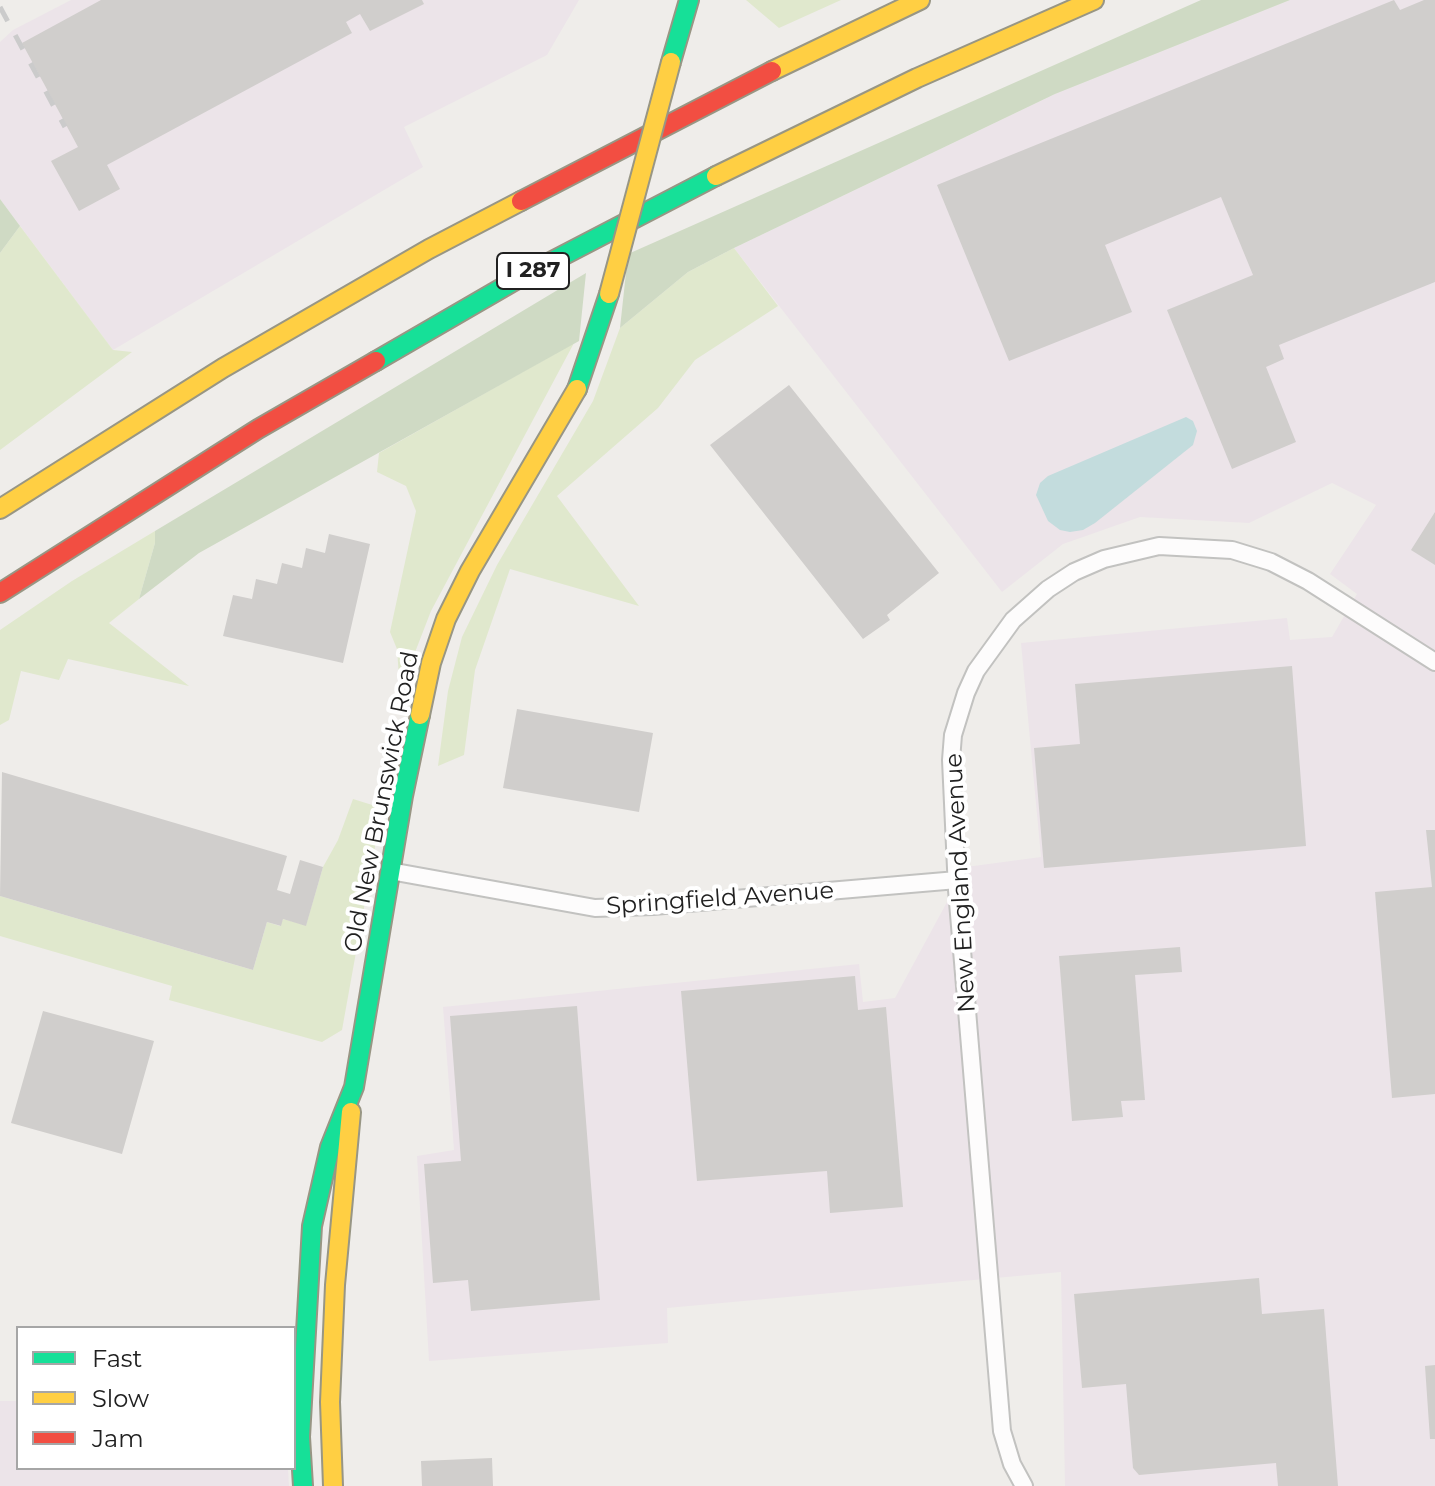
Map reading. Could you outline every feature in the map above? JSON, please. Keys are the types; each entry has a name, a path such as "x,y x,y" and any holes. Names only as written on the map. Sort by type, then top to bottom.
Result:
{"main road":[{"path":"0,509 223,368 441,242 723,94 920,0"},
{"name":"I 287","path":"0,593 258,429 514,281 793,138 917,78 1094,0"},
{"name":"Old New Brunswick Road","path":"333,1486 330,1402 335,1285 354,1087 390,871 427,678 446,619 470,571 575,397 609,294 688,1"},
{"name":"Old New Brunswick Road","path":"303,1486 300,1437 312,1226 330,1147 354,1087"}],"street":[{"name":"New England Avenue","path":"1024,1486 1012,1464 1002,1431 957,880 951,760 953,735 966,693 990,650 1024,608 1088,565 1121,553 1159,546 1213,547 1271,562 1308,581 1435,662"},
{"name":"Springfield Avenue","path":"390,871 595,908 957,880"}],"shaded area":[{"path":"71,0 579,0 547,55 404,127 423,167 113,350 0,199 0,42 13,30"},
{"path":"1290,0 1435,0 1435,1486 1065,1486 1061,1272 667,1308 668,1343 429,1361 417,1156 454,1150 443,1007 859,964 863,1002 895,998 966,867 1041,857 1021,643 1287,618 1290,640 1332,637 1357,594 1330,574 1376,505 1332,483 1249,523 1140,517 1063,544 1002,592 734,248 1055,94"},
{"path":"0,1401 16,1401 16,1470 288,1470 289,1486 0,1486"}],"green space":[{"path":"746,0 841,0 779,28"},
{"path":"1201,0 1290,0 1055,94 734,248 688,272 620,328 628,254"},
{"path":"0,199 20,226 0,253"},
{"path":"20,226 113,350 132,352 0,450 0,253"},
{"path":"734,248 778,306 695,360 658,408 557,496 639,606 510,569 475,670 464,755 438,766 448,691 462,637 497,565 593,401 620,328 688,272"},
{"path":"586,273 579,341 199,553 139,599 155,543 155,531"},
{"path":"574,343 431,611 400,691 397,649 390,632 416,511 406,486 377,472 379,453"},
{"path":"155,531 155,543 139,599 109,623 189,686 68,659 59,680 21,671 9,720 0,725 0,630 72,581"},
{"path":"353,799 382,808 342,1030 322,1042 169,1000 172,986 0,936 0,896 253,970 267,922 280,926 283,919 306,925 323,867 338,840"}],"water":[{"path":"1186,417 1193,421 1197,431 1193,445 1095,523 1083,530 1070,532 1060,530 1048,521 1036,495 1040,483 1048,476"}],"building":[{"path":"101,0 422,0 424,4 370,31 360,14 346,22 352,33 107,165 120,189 79,211 51,161 78,147 22,43"},
{"path":"1394,0 1400,10 1424,0 1435,0 1435,282 1279,345 1284,359 1266,367 1296,442 1232,469 1167,310 1253,275 1221,197 1105,245 1132,312 1009,361 937,185"},
{"path":"789,385 939,573 887,615 890,620 863,639 710,445"},
{"path":"1435,512 1435,565 1411,550"},
{"path":"329,534 370,544 343,663 223,636 233,595 252,599 256,579 277,584 282,563 302,568 306,548 325,553"},
{"path":"1292,666 1306,846 1044,868 1034,748 1080,744 1075,684"},
{"path":"517,709 653,733 639,812 503,788"},
{"path":"2,772 287,856 277,890 290,894 300,860 323,867 306,926 283,919 281,926 267,922 253,970 0,896"},
{"path":"1426,830 1435,830 1435,1094 1392,1098 1375,892 1432,887"},
{"path":"1180,947 1182,972 1135,975 1145,1100 1121,1101 1123,1117 1072,1121 1059,956"},
{"path":"855,976 858,1010 886,1007 903,1207 830,1213 827,1171 697,1181 681,991"},
{"path":"577,1006 600,1300 471,1311 468,1280 433,1283 424,1164 461,1161 450,1016"},
{"path":"43,1011 154,1041 122,1154 11,1123"},
{"path":"1259,1278 1262,1314 1324,1309 1338,1486 1278,1486 1276,1463 1139,1475 1133,1468 1126,1384 1082,1388 1074,1294"},
{"path":"1435,1365 1435,1439 1430,1439 1425,1366"},
{"path":"492,1458 493,1486 422,1486 421,1461"}],"railway":[{"path":"0,7 65,127"}],"traffic: fast":[{"path":"671,62 689,0"},
{"path":"376,361 514,281 716,176"},
{"path":"577,389 609,294"},
{"path":"303,1486 300,1437 312,1226 330,1147 354,1087 403,796 420,715"}],"traffic: slow":[{"path":"772,71 920,0"},
{"path":"716,176 917,78 1094,0"},
{"path":"609,294 671,62"},
{"path":"0,509 223,368 429,249 521,201"},
{"path":"420,715 431,663 446,619 470,571 577,389"},
{"path":"333,1486 330,1402 335,1285 351,1112"}],"traffic: jam":[{"path":"521,201 772,71"},
{"path":"0,593 258,429 376,361"}]}
